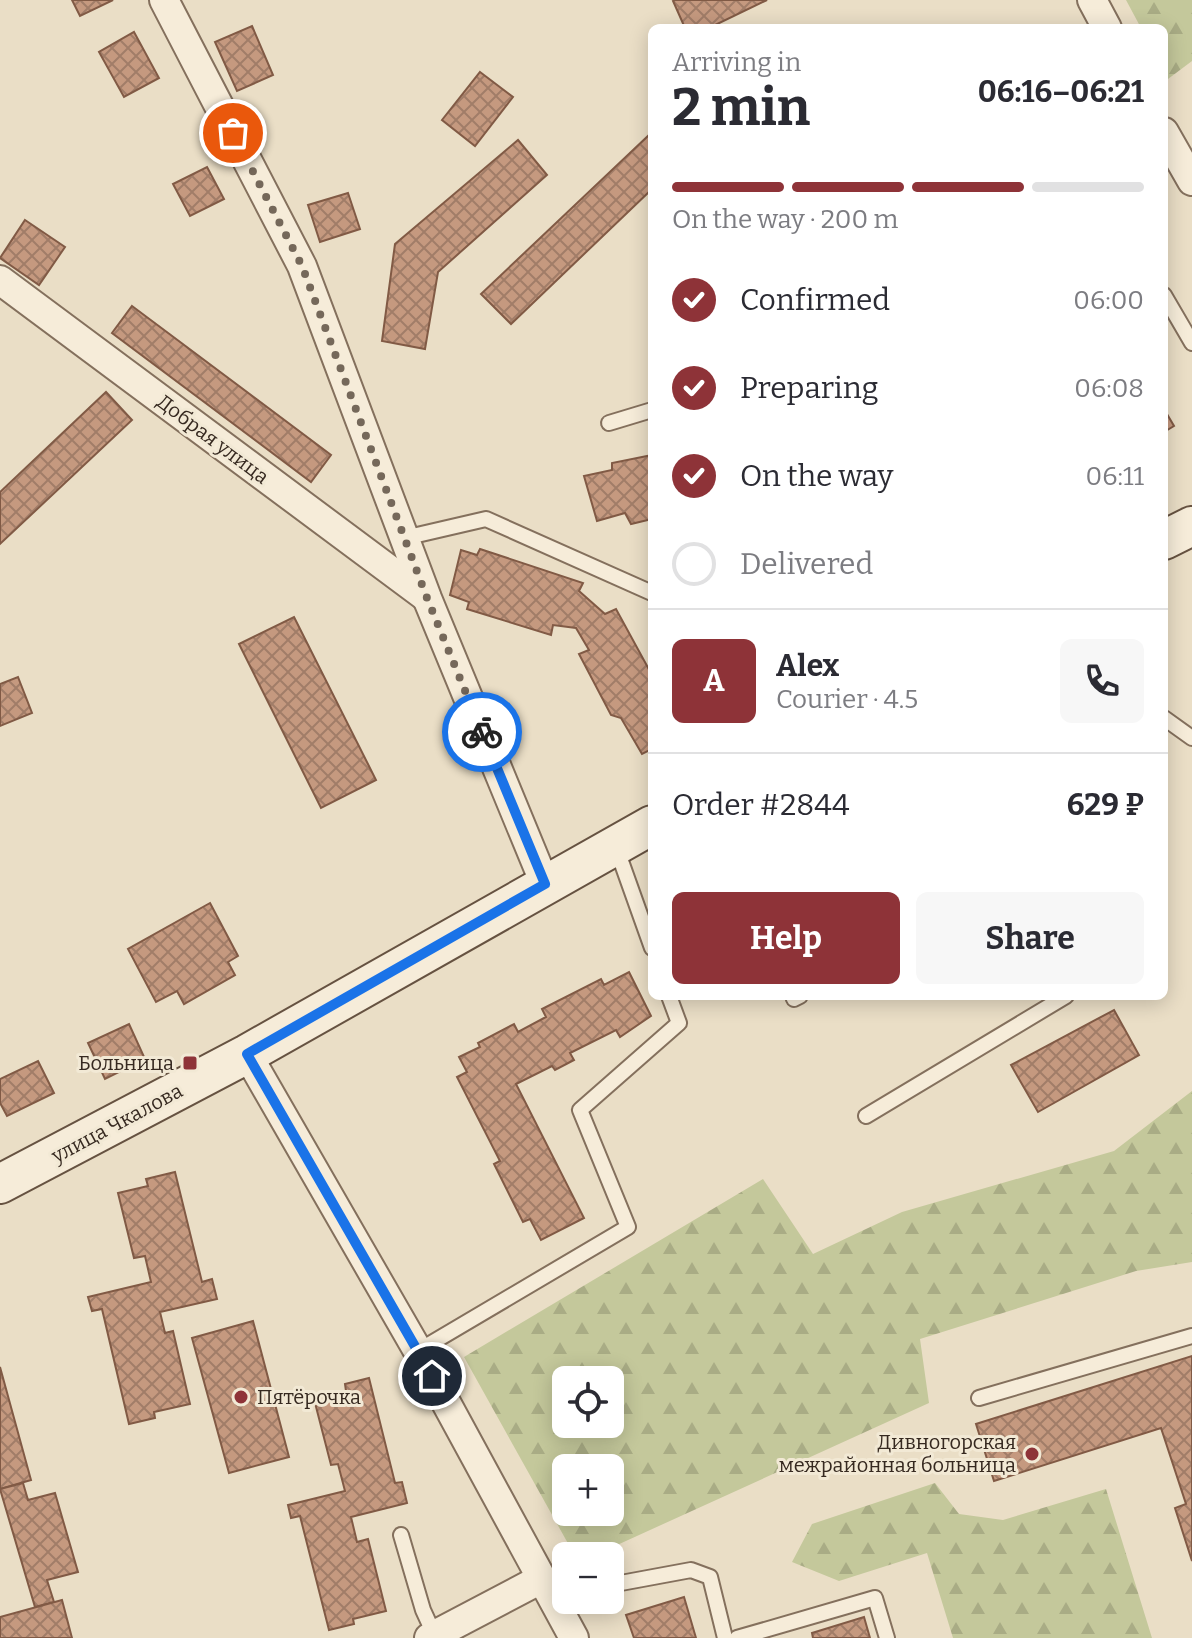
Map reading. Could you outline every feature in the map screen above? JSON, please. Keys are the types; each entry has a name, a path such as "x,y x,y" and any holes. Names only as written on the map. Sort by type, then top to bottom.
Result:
{"main road":[{"path":"1168,538 1192,526"},
{"name":"улица Чкалова","path":"0,1184 247,1054 648,827"}],"street":[{"path":"164,0 302,266 427,598 545,884"},
{"path":"1092,0 1105,24"},
{"path":"1168,139 1192,181"},
{"name":"Добрая улица","path":"0,280 427,598"},
{"path":"247,1054 552,1589"},
{"path":"432,1636 552,1594"},
{"path":"563,1614 574,1638"}],"lane":[{"path":"1168,302 1192,343"},
{"path":"609,423 648,411"},
{"path":"404,538 486,519 648,591"},
{"path":"1168,721 1192,738"},
{"path":"615,847 648,937"},
{"path":"418,1351 628,1227 580,1110 679,1023 670,1000"},
{"path":"866,1116 1059,1000"},
{"path":"979,1398 1192,1336"},
{"path":"401,1535 432,1636"},
{"path":"624,1582 691,1570 710,1577 725,1638"},
{"path":"737,1638 875,1598 887,1638"}],"green space":[{"path":"1126,0 1192,0 1192,61 1168,79 1168,24 1139,24"},
{"path":"1192,1091 1192,1262 1136,1271 920,1339 929,1403 624,1542 567,1542 558,1526 624,1526 624,1454 552,1454 552,1515 464,1357 763,1179 813,1254 902,1212 1114,1151"},
{"path":"935,1483 959,1514 1003,1520 1106,1489 1152,1638 953,1638 927,1553 839,1581 792,1562 812,1524"}],"building":[{"path":"72,0 113,0 80,16"},
{"path":"767,0 717,24 683,24 673,1"},
{"path":"252,26 273,75 237,91 215,42"},
{"path":"134,32 159,78 124,97 99,52"},
{"path":"480,72 513,97 475,146 442,120"},
{"path":"648,136 648,193 511,324 481,294"},
{"path":"518,140 547,175 438,272 425,349 382,341 395,244"},
{"path":"207,167 224,199 190,216 173,184"},
{"path":"348,193 360,229 320,242 308,205"},
{"path":"25,220 65,247 39,285 0,258"},
{"path":"132,306 331,455 311,482 112,333"},
{"path":"106,392 132,420 0,544 0,492"},
{"path":"1168,416 1174,426 1168,430"},
{"path":"648,456 648,520 631,524 625,513 597,521 584,476 612,470 612,463"},
{"path":"480,549 583,583 579,591 605,614 616,609 648,668 648,751 642,754 621,718 611,715 579,654 589,650 576,628 553,625 551,635 467,609 469,602 450,595 461,550 477,555"},
{"path":"294,617 376,780 321,808 239,644"},
{"path":"18,677 32,713 0,726 0,684"},
{"path":"210,903 238,956 228,962 235,975 184,1004 177,991 156,1002 128,949"},
{"path":"629,972 651,1016 620,1037 616,1030 570,1053 574,1060 555,1070 552,1066 516,1084 584,1218 541,1240 530,1219 523,1222 494,1164 500,1161 457,1077 467,1072 459,1057 514,1024 518,1032 546,1017 542,1009 601,979 604,985"},
{"path":"1114,1010 1139,1055 1038,1112 1011,1065"},
{"path":"129,1024 145,1059 105,1079 88,1043"},
{"path":"38,1061 54,1093 7,1116 0,1103 0,1079"},
{"path":"175,1172 202,1282 212,1279 217,1299 160,1312 165,1333 173,1331 190,1404 154,1412 155,1418 129,1424 102,1309 92,1311 88,1297 151,1282 145,1256 134,1258 118,1193 148,1186 146,1179"},
{"name":"Пятёрочка","path":"253,1321 289,1457 229,1473 192,1338"},
{"name":"Дивногорская межрайонная больница","path":"1192,1356 1192,1561 1175,1508 1186,1504 1161,1428 994,1481 976,1424"},
{"path":"0,1367 31,1480 0,1489"},
{"path":"369,1378 395,1483 402,1482 407,1503 351,1517 357,1542 368,1539 386,1611 353,1619 354,1624 329,1630 300,1516 291,1518 288,1505 345,1491 338,1464 331,1465 314,1399 346,1391 345,1384"},
{"path":"23,1483 28,1500 55,1493 78,1572 47,1580 54,1602 35,1607 0,1489"},
{"path":"684,1597 696,1638 634,1638 626,1615"},
{"path":"62,1600 72,1638 0,1638 0,1617"},
{"path":"864,1617 870,1638 813,1638 812,1633"}],"way so far":[{"path":"233,133 302,266 427,598 482,732"}],"place":[{"name":"Больница","path":"190,1063"},
{"name":"Пятёрочка","path":"241,1397"},
{"name":"Дивногорская межрайонная больница","path":"1032,1454"}],"route":[{"path":"432,1376 247,1054 545,884 482,732"}]}
